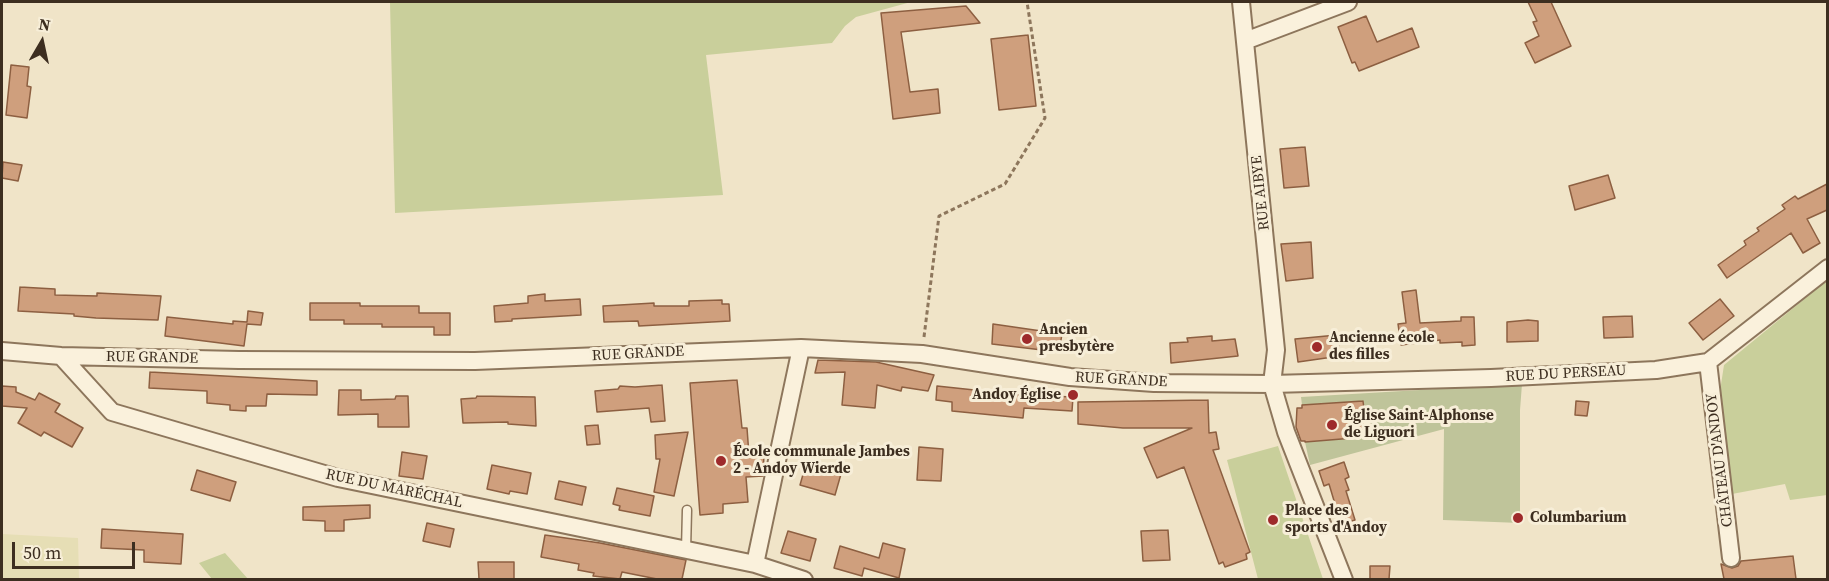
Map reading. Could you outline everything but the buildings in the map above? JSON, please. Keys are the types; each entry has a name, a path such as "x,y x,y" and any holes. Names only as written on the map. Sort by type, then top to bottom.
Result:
{"street":[{"name":"RUE AIBYE","path":"1241,2 1276,350 1272,384"},
{"path":"1245,41 1348,2"},
{"name":"RUE DU PERSEAU","path":"1272,384 1491,378 1656,370 1708,362 1827,268"},
{"path":"755,564 801,348"},
{"name":"RUE GRANDE","path":"2,351 61,356 239,360 475,361 801,348 922,354 1070,377 1154,383 1272,384"},
{"name":"RUE DU MARÉCHAL","path":"61,356 112,412 338,478 755,564 804,579"},
{"name":"CHÂTEAU D'ANDOY","path":"1708,362 1731,558"},
{"path":"1272,384 1286,432 1344,579"}],"lane":[{"path":"686,550 687,510"}],"path":[{"path":"922,354 939,216 1005,184 1045,118 1027,2"}],"shaded area":[{"path":"2,534 78,538 79,579 2,579"}],"green space":[{"path":"390,2 911,2 856,17 845,26 832,43 706,55 723,195 395,213"},
{"path":"1825,282 1828,285 1827,495 1790,500 1785,484 1732,494 1720,391 1724,365"},
{"path":"1522,384 1520,523 1443,520 1444,429 1310,465 1305,442 1353,438 1364,409 1363,401 1302,405 1301,397"},
{"name":"Place des sports d'Andoy","path":"1278,446 1323,579 1258,579 1227,460"},
{"path":"225,553 248,579 212,579 199,563"}],"place":[{"name":"Ancien presbytère","path":"1027,339"},
{"name":"Ancienne école des filles","path":"1317,347"},
{"name":"Andoy Église","path":"1073,395"},
{"name":"Église Saint-Alphonse de Liguori","path":"1332,425"},
{"name":"École communale Jambes 2 - Andoy Wierde","path":"721,461"},
{"name":"Columbarium","path":"1518,518"},
{"name":"Place des sports d'Andoy","path":"1273,520"}]}
